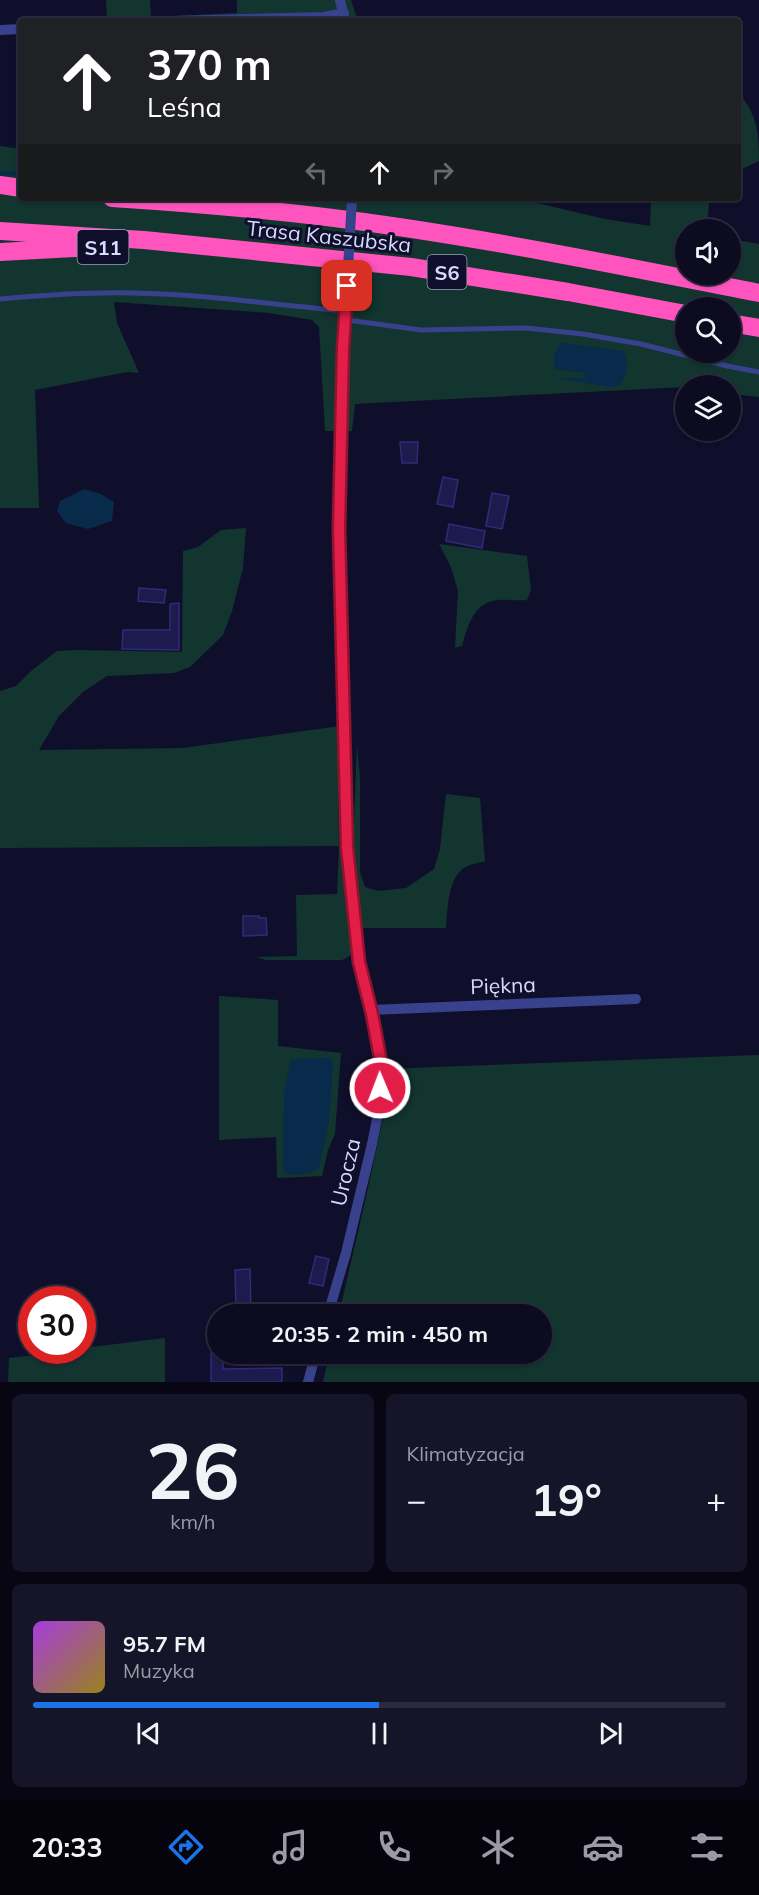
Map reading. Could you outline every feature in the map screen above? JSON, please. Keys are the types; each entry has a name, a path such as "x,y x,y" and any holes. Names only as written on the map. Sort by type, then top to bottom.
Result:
{"highway":[{"path":"0,185 18,188"},
{"path":"0,196 18,196"},
{"name":"Trasa Kaszubska","path":"154,201 225,206 391,226 484,241 759,293"},
{"name":"Trasa Kaszubska","path":"0,231 144,240 411,267 546,288 675,312"},
{"name":"S11","path":"0,252 82,247 206,246"},
{"path":"741,325 759,328"}],"street":[{"path":"286,18 344,17 340,0"},
{"path":"0,30 18,29"},
{"name":"Urocza","path":"331,1304 346,1253 380,1104 380,1057 359,962 347,847 339,529 345,315 352,201"},
{"name":"Piękna","path":"371,1010 636,999"},
{"path":"308,1382 313,1364"}],"lane":[{"path":"0,299 135,292 345,315 421,330 526,328 583,334 641,344 759,372"}],"green space":[{"path":"106,0 150,0 151,17 237,13 237,0 351,0 357,18 107,18"},
{"path":"741,96 756,124 759,161 741,170"},
{"path":"0,146 18,149 18,201 528,201 605,219 650,226 651,201 710,201 708,219 675,219 675,285 741,285 741,241 759,244 759,397 741,395 741,375 675,375 675,388 355,404 352,431 325,431 319,327 312,320 269,313 114,302 117,323 139,373 127,372 35,390 39,508 0,508"},
{"path":"246,528 243,568 223,635 190,667 174,673 107,676 83,692 59,716 39,750 183,748 340,726 339,846 0,848 0,691 16,686 57,651 182,652 183,551 198,547 221,530"},
{"path":"439,544 527,556 531,590 527,600 498,600 483,605 474,615 462,646 455,648 458,591 451,567"},
{"path":"357,744 360,779 360,872 365,887 378,891 406,888 434,869 440,849 446,794 480,798 485,861 466,867 455,878 448,903 446,928 360,928 353,846"},
{"path":"344,845 354,950 350,956 342,960 265,960 256,957 297,956 296,895 337,894 339,846"},
{"path":"219,996 278,1000 278,1046 341,1053 335,1134 328,1150 322,1176 277,1178 276,1137 219,1140"},
{"path":"759,1055 759,1382 323,1382 327,1364 552,1364 552,1304 341,1304 385,1109 384,1069"},
{"path":"165,1338 165,1382 8,1382 9,1358 18,1357 18,1364 96,1364 96,1346"}],"water":[{"path":"561,343 623,351 627,363 619,386 610,387 556,378 585,378 585,373 554,369 554,354"},
{"path":"84,489 101,494 114,502 112,521 88,529 66,523 57,511 60,501"},
{"path":"330,1058 333,1064 329,1120 319,1168 301,1174 287,1173 283,1171 284,1095 291,1059"}],"building":[{"path":"400,442 418,442 417,463 402,463"},
{"path":"443,477 458,480 453,507 437,504"},
{"path":"492,493 509,496 502,529 486,526"},
{"path":"449,524 485,531 482,548 446,541"},
{"path":"139,588 166,590 164,603 138,601"},
{"path":"179,603 179,650 122,649 123,630 170,630 170,604"},
{"path":"243,916 266,918 267,935 243,936"},
{"path":"316,1256 329,1259 323,1286 309,1283"},
{"path":"250,1269 251,1304 236,1304 235,1270"},
{"path":"211,1364 223,1364 223,1369 282,1368 282,1382 211,1382"}],"waterway":[{"path":"0,173 18,174"}],"route":[{"path":"347,286 343,348 339,529 347,847 359,962 380,1057 380,1088"}]}
